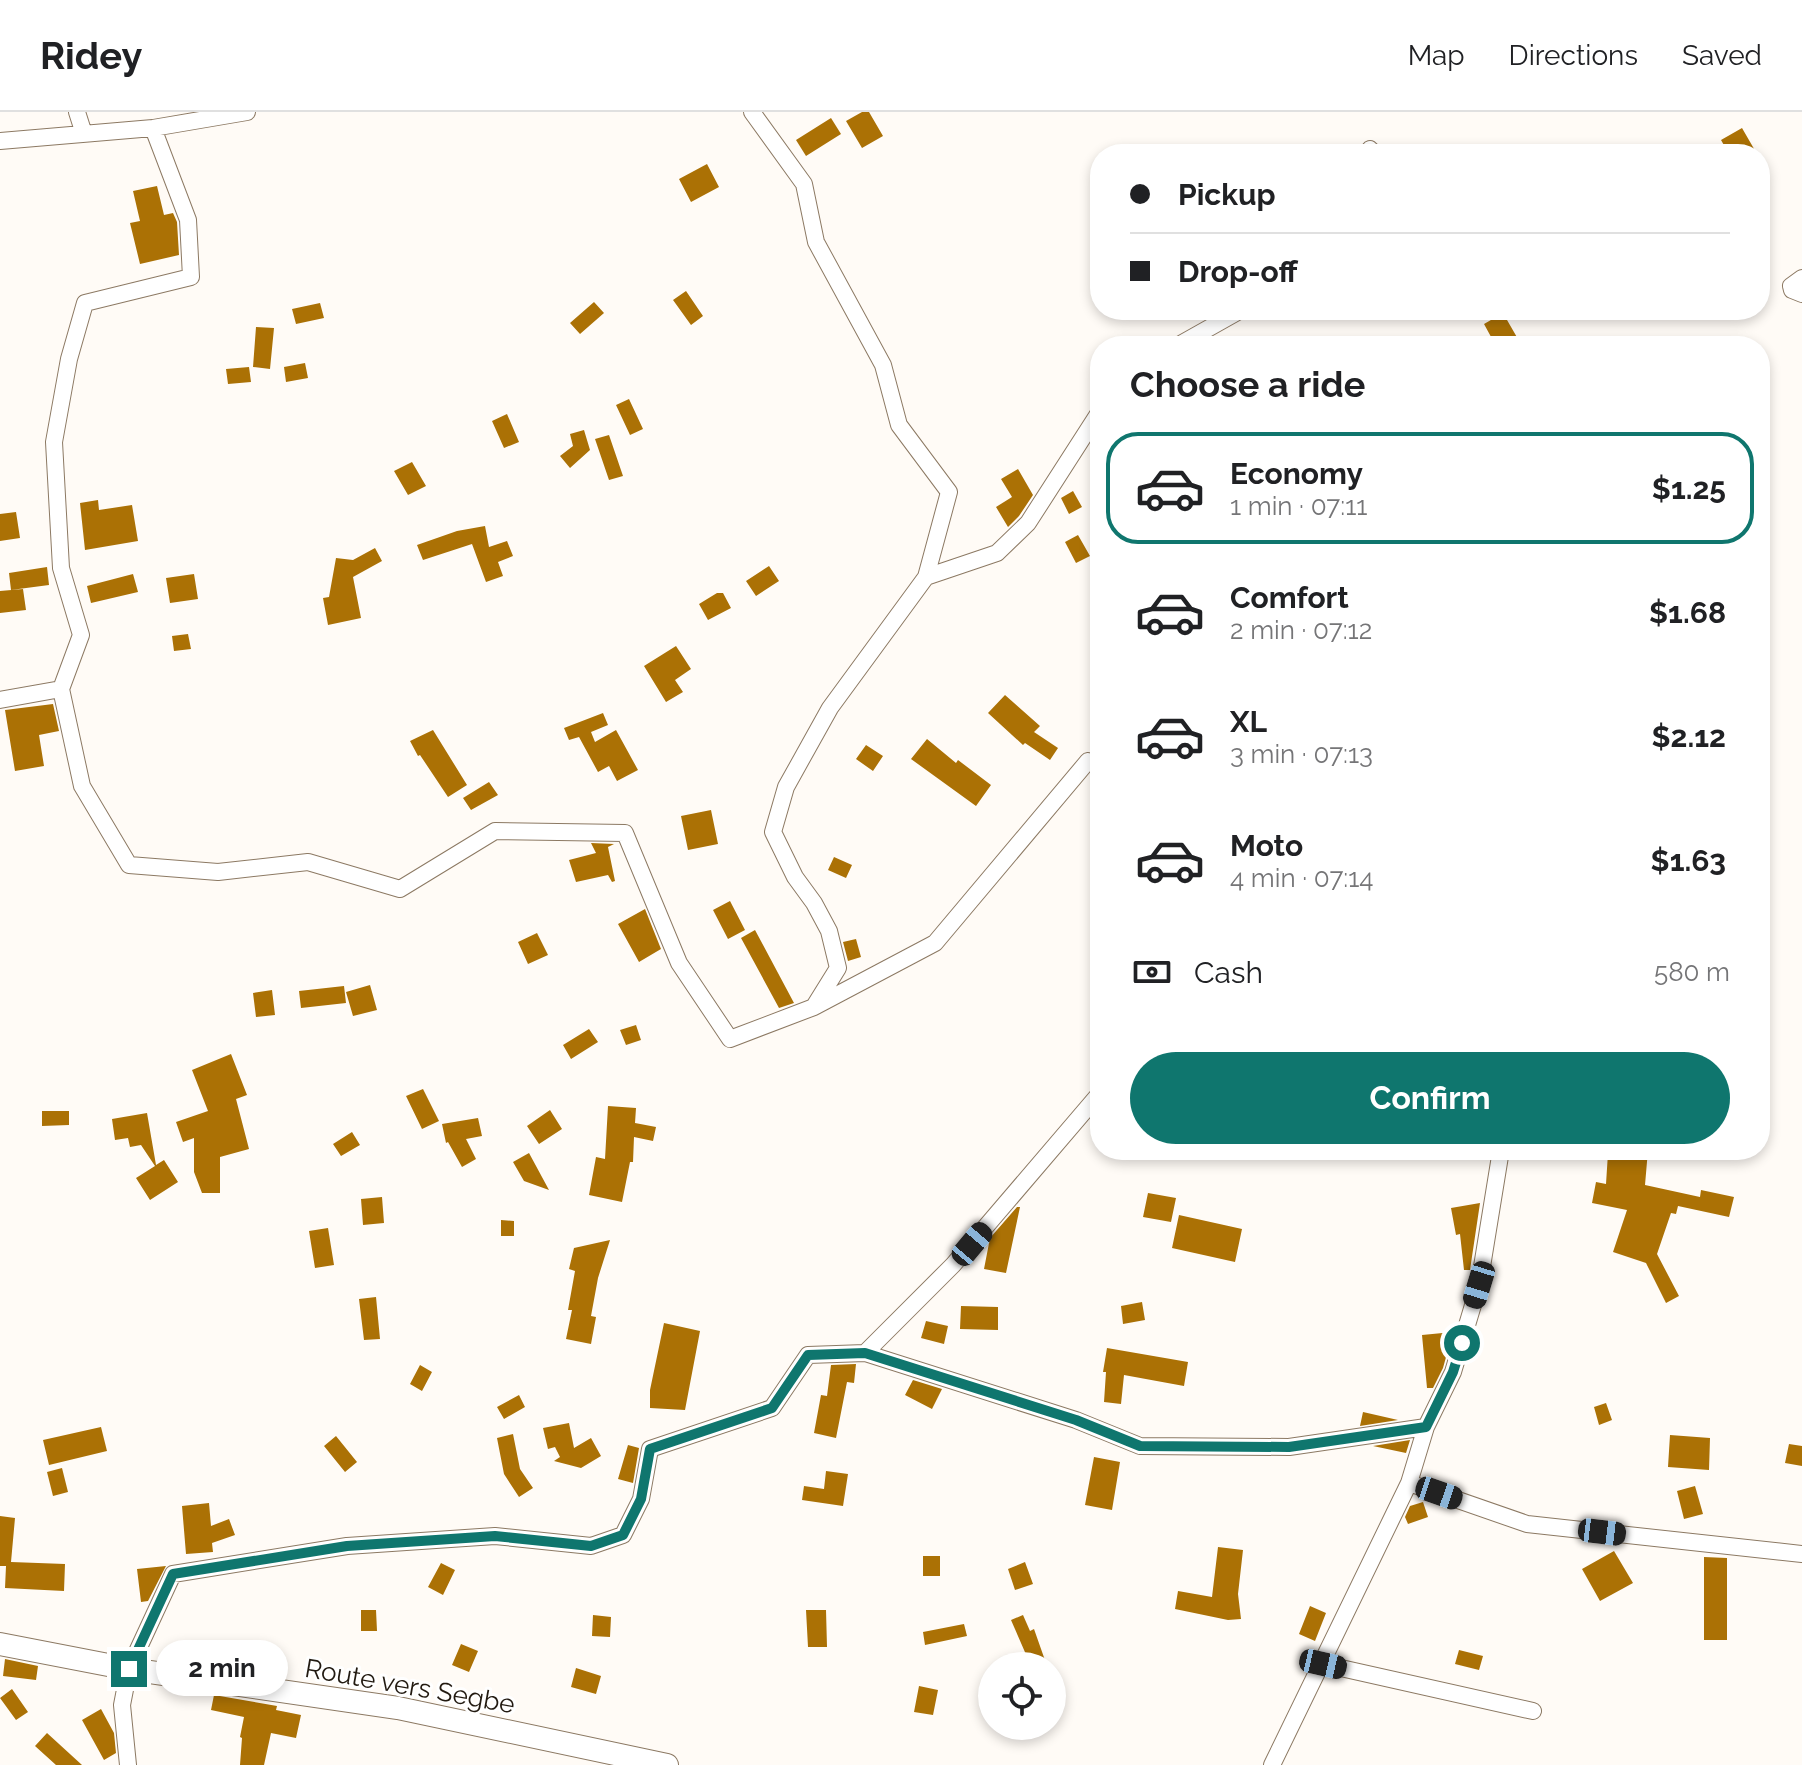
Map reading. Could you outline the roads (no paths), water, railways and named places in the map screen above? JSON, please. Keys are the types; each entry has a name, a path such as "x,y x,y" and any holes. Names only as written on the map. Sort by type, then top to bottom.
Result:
{"main road":[{"name":"Route vers Segbe","path":"0,1644 129,1669 398,1708 667,1765"}],"street":[{"path":"77,112 84,134"},
{"path":"0,141 153,128 247,112"},
{"path":"752,112 804,184 816,242 883,365 899,425 949,492 926,577 830,708 786,787 773,832 795,877 829,931 838,968 814,1007"},
{"path":"153,128 188,220 191,277 85,303 69,359 54,442 61,568 81,635 61,689 82,786 129,865 218,872 308,862 400,889 495,831 625,833 679,963 730,1039 814,1007 935,943 1088,761"},
{"path":"1802,278 1791,286 1802,294"},
{"path":"1195,336 1223,320"},
{"path":"926,577 997,553 1028,523 1090,427"},
{"path":"0,700 61,689"},
{"path":"865,1353 953,1265 1090,1105"},
{"path":"1272,1765 1409,1483 1426,1427 1453,1372 1479,1285 1499,1160"},
{"path":"128,1765 122,1705 129,1669 173,1574 347,1546 495,1536 591,1546 623,1535 641,1499 650,1449 772,1408 808,1355 865,1353 1076,1420 1140,1446 1289,1447 1426,1427"},
{"path":"1409,1483 1527,1524 1802,1554"},
{"path":"1323,1664 1533,1711"}]}
